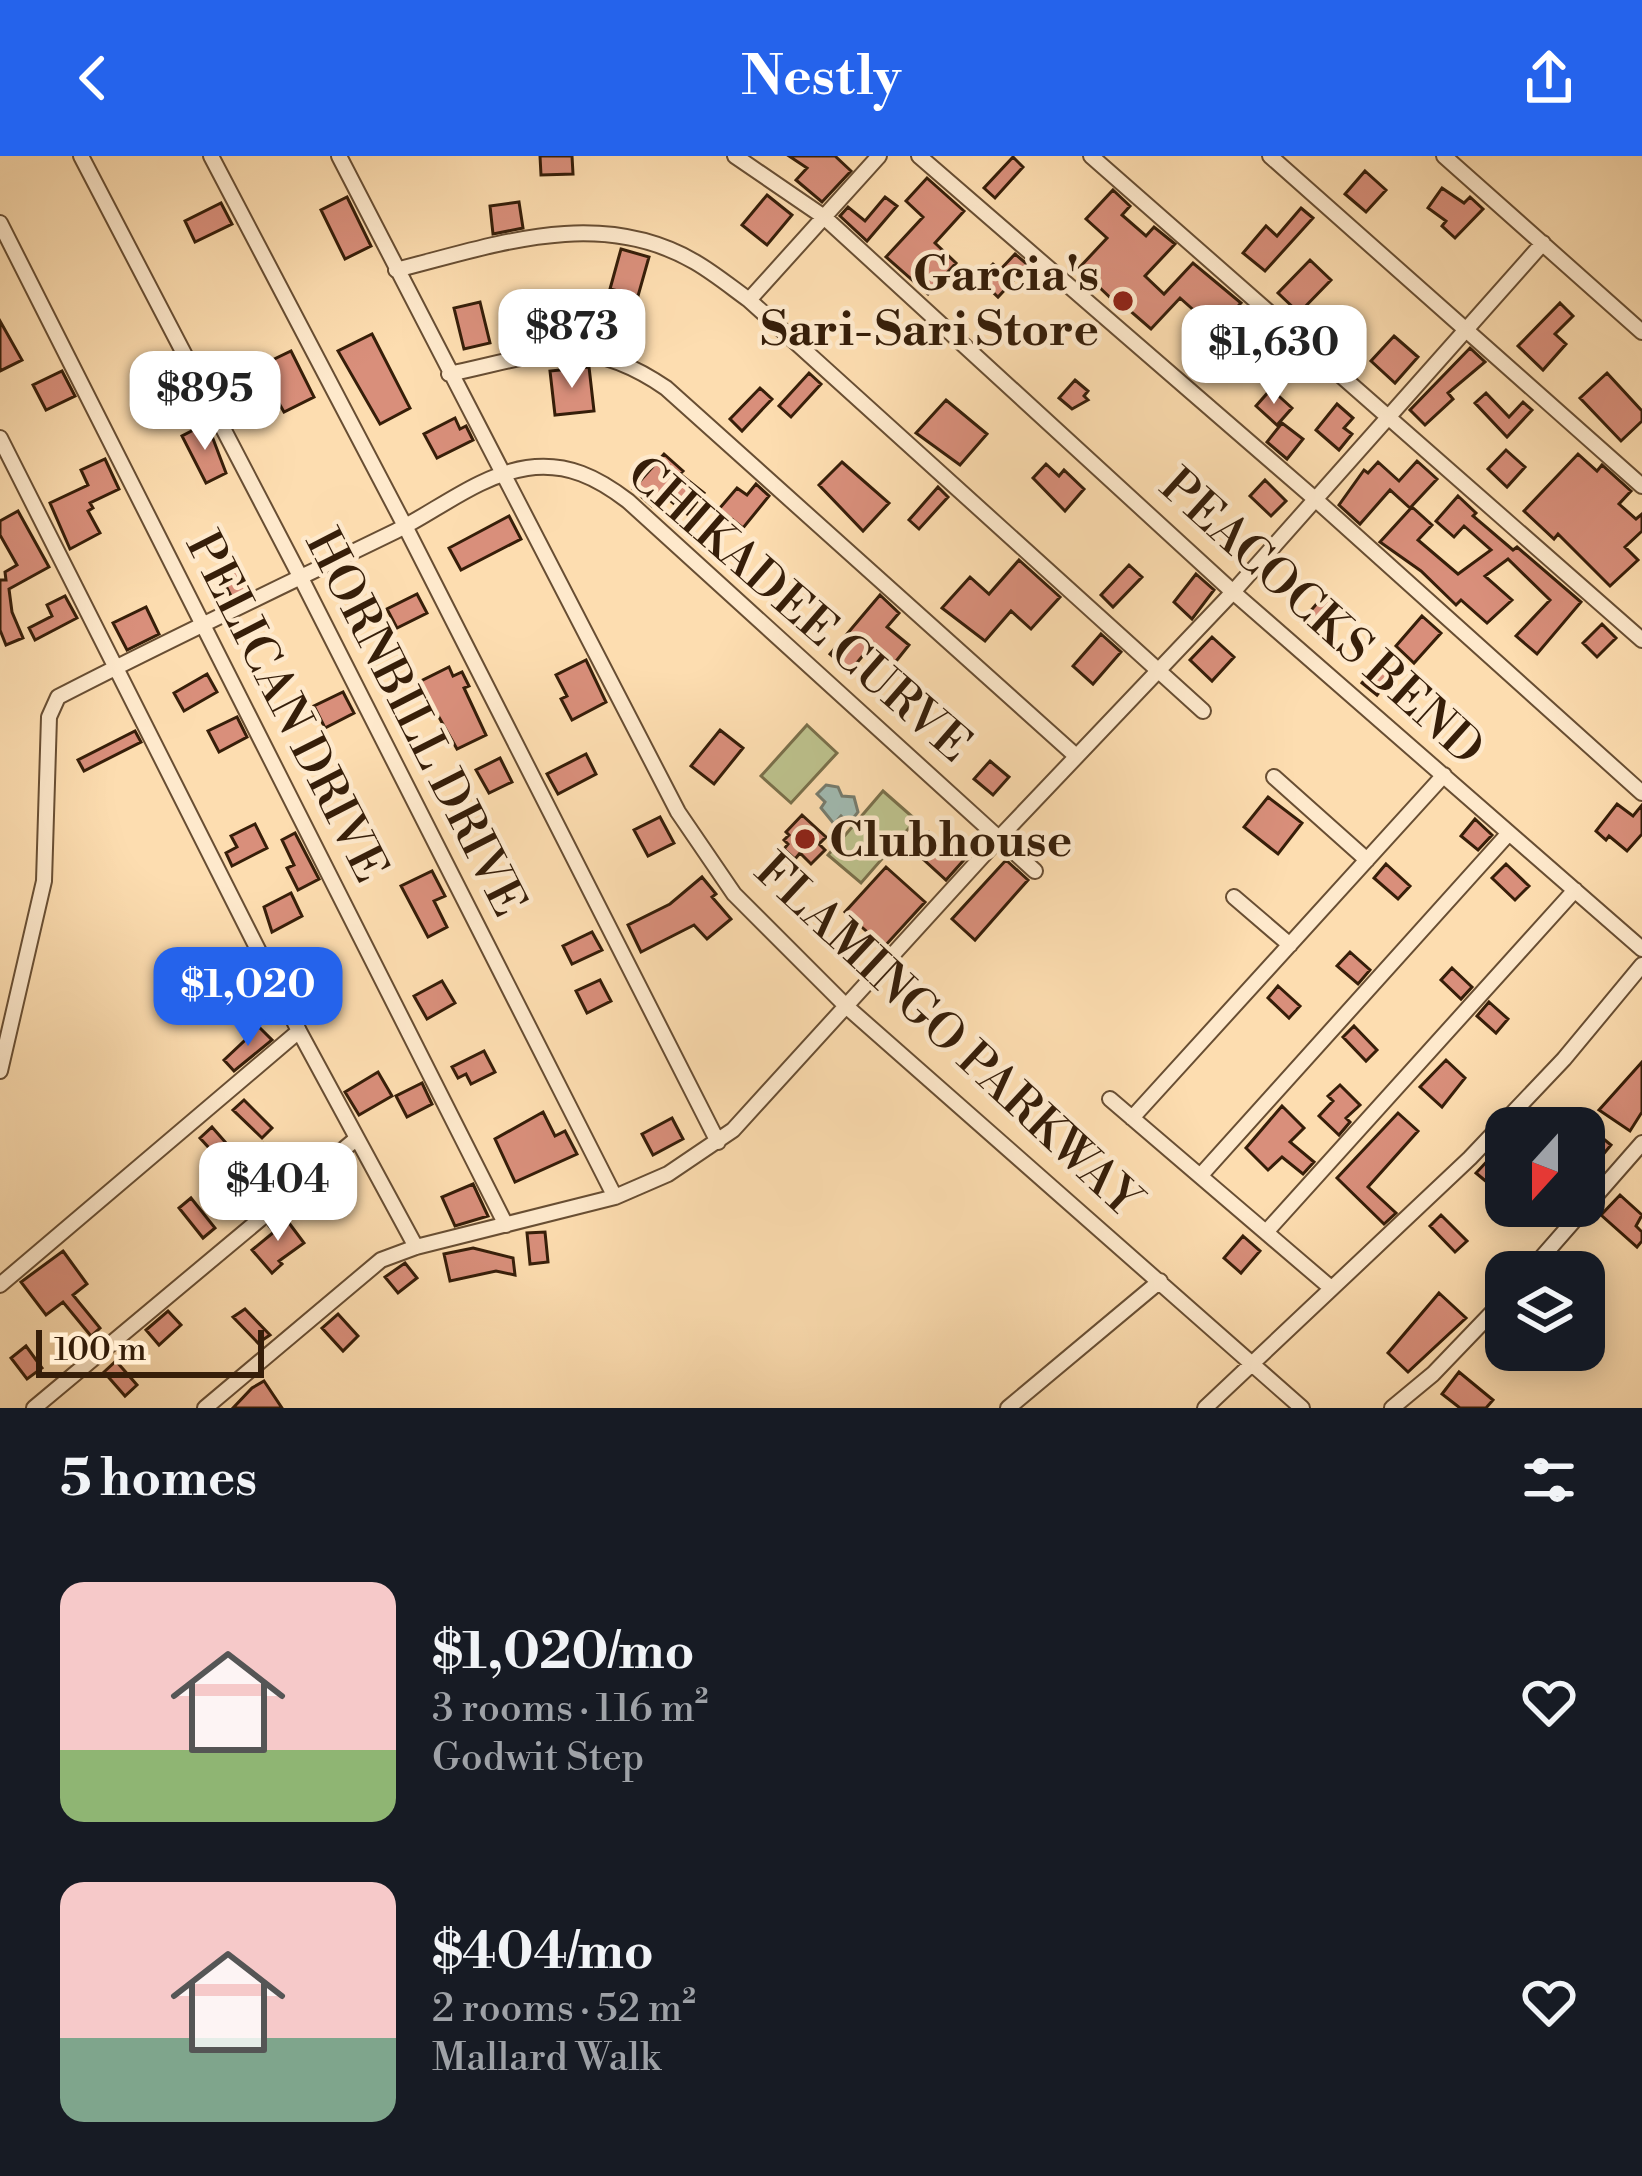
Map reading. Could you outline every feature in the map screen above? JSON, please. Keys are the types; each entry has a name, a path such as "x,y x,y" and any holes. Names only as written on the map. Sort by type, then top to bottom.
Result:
{"street":[{"name":"HORNBILL DRIVE","path":"81,156 615,1197"},
{"path":"211,156 718,1142"},
{"path":"340,158 362,156"},
{"name":"PEACOCKS BEND","path":"735,156 824,217 1233,592 1642,949"},
{"path":"749,300 879,156"},
{"path":"920,156 1315,500 1642,794"},
{"path":"1091,156 1386,420 1642,640"},
{"path":"1270,156 1642,486"},
{"path":"1444,156 1642,332"},
{"name":"FLAMINGO PARKWAY","path":"340,158 700,849 754,916 848,1007 1302,1408"},
{"name":"PELICAN DRIVE","path":"0,223 506,1225"},
{"path":"396,270 540,234 605,232 694,262 749,300 1203,711"},
{"path":"206,1408 381,1261 416,1247 615,1197 668,1174 718,1142 1233,592 1544,243"},
{"path":"449,374 585,351 641,370 1076,756"},
{"path":"0,439 299,1030 416,1247"},
{"name":"CHIKADEE CURVE","path":"0,1071 44,881 52,706 58,697 405,526 502,473 558,467 606,484 1035,871"},
{"path":"1132,1118 1444,775"},
{"path":"1274,777 1367,860"},
{"path":"1201,1175 1509,833"},
{"path":"1267,1231 1576,890"},
{"path":"1234,896 1290,944"},
{"path":"1205,1408 1423,1206 1564,1059 1642,965"},
{"path":"0,1285 299,1030"},
{"path":"1110,1099 1331,1288"},
{"path":"34,1408 356,1139"},
{"path":"1547,1251 1642,1143"},
{"path":"1008,1408 1160,1281"},
{"path":"1392,1408 1485,1320"}],"green space":[{"path":"807,725 837,753 791,803 761,776"},
{"path":"883,791 916,820 861,883 828,855"}],"water":[{"path":"826,785 838,787 842,796 854,797 858,812 849,824 841,816 834,824 821,808 825,802 817,794"}],"building":[{"path":"540,156 572,156 573,174 541,175"},
{"path":"789,156 835,156 851,171 822,202 796,180 807,168"},
{"path":"1013,157 1023,167 995,198 984,188"},
{"path":"1365,171 1386,190 1366,212 1345,194"},
{"path":"927,178 964,211 935,243 956,263 928,294 886,257 923,217 906,201"},
{"path":"1442,188 1464,203 1470,197 1483,209 1455,238 1442,226 1446,221 1428,208"},
{"path":"1113,190 1130,206 1122,215 1146,236 1154,227 1175,244 1145,276 1164,294 1193,263 1241,303 1216,330 1180,298 1151,329 1079,268 1107,238 1086,219"},
{"path":"767,195 792,215 767,245 742,225"},
{"path":"347,197 371,246 345,259 321,210"},
{"path":"885,197 897,206 867,241 840,216 848,207 865,221"},
{"path":"519,202 523,228 493,234 490,206"},
{"path":"221,203 232,224 195,242 185,221"},
{"path":"1301,208 1313,218 1265,271 1243,253 1266,226 1277,236"},
{"path":"621,249 649,257 638,296 610,289"},
{"path":"1015,254 1028,265 998,297 979,279 993,264 1000,270"},
{"path":"1310,260 1331,280 1299,313 1278,293"},
{"path":"561,299 569,333 512,341 506,309"},
{"path":"480,302 490,343 464,349 454,308"},
{"path":"1560,303 1573,316 1555,334 1566,344 1543,370 1518,346"},
{"path":"1258,318 1274,331 1246,360 1231,346"},
{"path":"0,321 22,360 0,371"},
{"path":"372,334 410,408 380,424 338,351"},
{"path":"1394,336 1418,357 1395,383 1371,361"},
{"path":"1470,348 1485,362 1448,393 1453,399 1425,425 1410,410"},
{"path":"291,351 314,397 284,412 258,367"},
{"path":"589,367 594,411 555,415 550,371"},
{"path":"62,371 75,396 46,410 33,385"},
{"path":"173,372 183,393 161,404 151,382"},
{"path":"809,373 821,384 791,417 779,406"},
{"path":"1607,373 1642,411 1642,421 1621,441 1580,398"},
{"path":"1075,380 1088,391 1084,396 1088,400 1072,409 1059,398"},
{"path":"760,388 772,399 742,431 730,419"},
{"path":"1271,389 1292,408 1277,425 1256,406"},
{"path":"1486,393 1509,417 1523,402 1532,410 1507,437 1475,403"},
{"path":"946,400 987,434 960,465 916,433"},
{"path":"1337,404 1353,418 1344,428 1352,434 1339,450 1316,430"},
{"path":"455,418 473,440 437,458 424,434"},
{"path":"207,423 226,473 206,483 182,436"},
{"path":"1282,423 1303,439 1287,459 1267,442"},
{"path":"1506,450 1525,467 1507,487 1488,469"},
{"path":"664,454 704,493 687,514 662,494 652,506 633,489"},
{"path":"1578,454 1597,471 1602,465 1631,491 1619,504 1636,519 1642,514 1642,531 1625,547 1638,560 1610,586 1558,534 1554,539 1524,511"},
{"path":"105,459 119,489 90,503 93,508 88,511 100,533 70,549 50,503 88,485 81,470"},
{"path":"1417,461 1437,479 1410,508 1390,490 1360,524 1339,505 1364,470 1368,473 1378,462 1399,481"},
{"path":"842,462 889,503 863,531 819,485"},
{"path":"1046,464 1059,476 1064,470 1084,489 1065,511 1033,478"},
{"path":"1265,480 1286,501 1271,516 1250,496"},
{"path":"756,484 769,496 743,528 719,509 737,488 747,495"},
{"path":"938,487 948,497 919,529 909,520"},
{"path":"1458,496 1476,513 1473,516 1581,602 1537,654 1516,636 1550,600 1508,559 1485,576 1512,600 1487,623 1461,600 1456,605 1421,571 1380,542 1412,507 1432,525 1418,540 1458,574 1491,550 1464,526 1454,537 1436,521"},
{"path":"18,511 49,567 9,589 23,638 6,645 0,630 0,580 6,580 5,572 17,565 0,535 0,521"},
{"path":"509,516 521,539 461,570 449,548"},
{"path":"1019,560 1060,597 1031,629 1011,611 985,641 942,608 970,577 989,594"},
{"path":"237,565 250,589 232,598 220,574"},
{"path":"1129,565 1142,577 1113,607 1101,595"},
{"path":"1196,574 1214,590 1192,619 1174,602"},
{"path":"417,594 427,613 397,628 387,609"},
{"path":"1325,594 1337,604 1313,632 1301,622"},
{"path":"880,595 899,613 887,627 909,645 893,665 871,646 850,671 830,654"},
{"path":"65,596 77,618 35,640 29,628 52,616 47,605"},
{"path":"146,607 159,634 127,650 113,623"},
{"path":"1422,616 1441,633 1414,663 1396,646"},
{"path":"1602,624 1616,638 1597,657 1583,643"},
{"path":"1101,634 1121,652 1093,684 1073,666"},
{"path":"1212,637 1234,657 1212,681 1190,660"},
{"path":"586,660 606,702 572,720 556,675"},
{"path":"1378,663 1393,674 1377,695 1362,683"},
{"path":"449,667 453,676 462,672 469,686 464,688 486,735 457,749 419,682"},
{"path":"207,674 217,692 184,711 174,693"},
{"path":"343,692 354,713 325,728 314,706"},
{"path":"237,717 247,737 219,752 208,731"},
{"path":"720,730 743,748 714,784 691,766"},
{"path":"135,731 141,742 84,771 78,760"},
{"path":"586,754 596,774 558,794 547,774"},
{"path":"500,758 512,782 489,793 476,770"},
{"path":"990,761 1009,777 993,795 974,779"},
{"path":"1268,797 1302,823 1278,854 1244,827"},
{"path":"1617,804 1633,816 1642,805 1642,834 1627,851 1596,831"},
{"name":"Clubhouse","path":"802,815 826,837 819,844 825,850 811,864 800,853 795,859 784,849 786,832"},
{"path":"660,817 674,843 648,856 634,830"},
{"path":"1475,819 1492,835 1478,850 1461,836"},
{"path":"255,824 267,848 232,866 226,853 237,847 231,836"},
{"path":"929,832 953,854 963,844 971,852 946,880 912,849"},
{"path":"295,833 319,879 298,890 287,868 294,865 282,840"},
{"path":"1006,860 1028,880 975,940 952,919"},
{"path":"1386,864 1410,886 1398,899 1374,878"},
{"path":"1506,864 1529,886 1515,900 1492,878"},
{"path":"886,867 925,902 884,947 845,912"},
{"path":"432,871 445,896 434,901 447,927 428,937 401,886"},
{"path":"702,877 731,919 707,939 694,925 641,952 628,925 670,904"},
{"path":"291,893 302,916 272,932 264,907"},
{"path":"592,932 602,950 572,964 563,946"},
{"path":"1350,952 1370,970 1358,984 1337,966"},
{"path":"1452,968 1472,987 1461,999 1441,980"},
{"path":"600,980 611,1001 587,1013 576,991"},
{"path":"442,981 455,1003 427,1019 414,996"},
{"path":"1278,986 1300,1006 1289,1018 1268,998"},
{"path":"1489,1002 1508,1019 1496,1033 1477,1016"},
{"path":"1354,1026 1377,1050 1366,1061 1343,1037"},
{"path":"259,1027 272,1040 234,1071 224,1060"},
{"path":"484,1051 495,1072 471,1084 466,1074 458,1078 452,1067"},
{"path":"1446,1060 1465,1078 1442,1107 1420,1087"},
{"path":"1642,1062 1642,1112 1630,1131 1602,1107"},
{"path":"378,1072 392,1096 359,1115 345,1092"},
{"path":"422,1083 432,1104 407,1117 396,1096"},
{"path":"1340,1085 1360,1105 1346,1118 1350,1122 1339,1135 1319,1116 1333,1101 1328,1096"},
{"path":"244,1100 272,1128 262,1138 233,1110"},
{"path":"1282,1106 1304,1128 1290,1142 1314,1162 1303,1174 1282,1157 1268,1170 1246,1148"},
{"path":"543,1112 555,1136 565,1131 577,1154 515,1182 495,1139"},
{"path":"1398,1113 1418,1131 1368,1187 1396,1213 1384,1224 1337,1178"},
{"path":"672,1118 683,1139 653,1155 642,1134"},
{"path":"212,1127 241,1160 229,1170 200,1138"},
{"path":"263,1144 289,1178 277,1187 251,1154"},
{"path":"473,1184 488,1216 455,1226 442,1197"},
{"path":"1620,1195 1642,1215 1636,1226 1642,1232 1637,1247 1605,1219 1605,1211"},
{"path":"191,1198 215,1228 203,1238 179,1208"},
{"path":"283,1215 304,1243 279,1261 282,1264 272,1273 252,1250 274,1232 269,1226"},
{"path":"1441,1215 1467,1241 1455,1252 1430,1226"},
{"path":"545,1232 548,1262 530,1264 527,1233"},
{"path":"1243,1236 1260,1251 1241,1273 1224,1258"},
{"path":"473,1248 513,1258 515,1275 496,1271 450,1281 444,1254"},
{"path":"63,1251 87,1284 73,1295 100,1328 91,1336 63,1302 46,1315 21,1282"},
{"path":"405,1263 417,1278 398,1293 385,1277"},
{"path":"1439,1293 1466,1318 1408,1372 1388,1353"},
{"path":"245,1309 270,1335 258,1343 233,1317"},
{"path":"168,1311 181,1325 159,1345 146,1330"},
{"path":"338,1314 358,1336 343,1351 322,1328"},
{"path":"26,1346 42,1368 27,1379 11,1358"},
{"path":"116,1361 137,1385 125,1396 104,1372"},
{"path":"1459,1372 1493,1400 1486,1408 1460,1408 1442,1394"},
{"path":"264,1381 282,1408 233,1408 252,1388"}],"place":[{"name":"Garcia's Sari-Sari Store","path":"1123,301"},
{"name":"Clubhouse","path":"805,839"}]}
